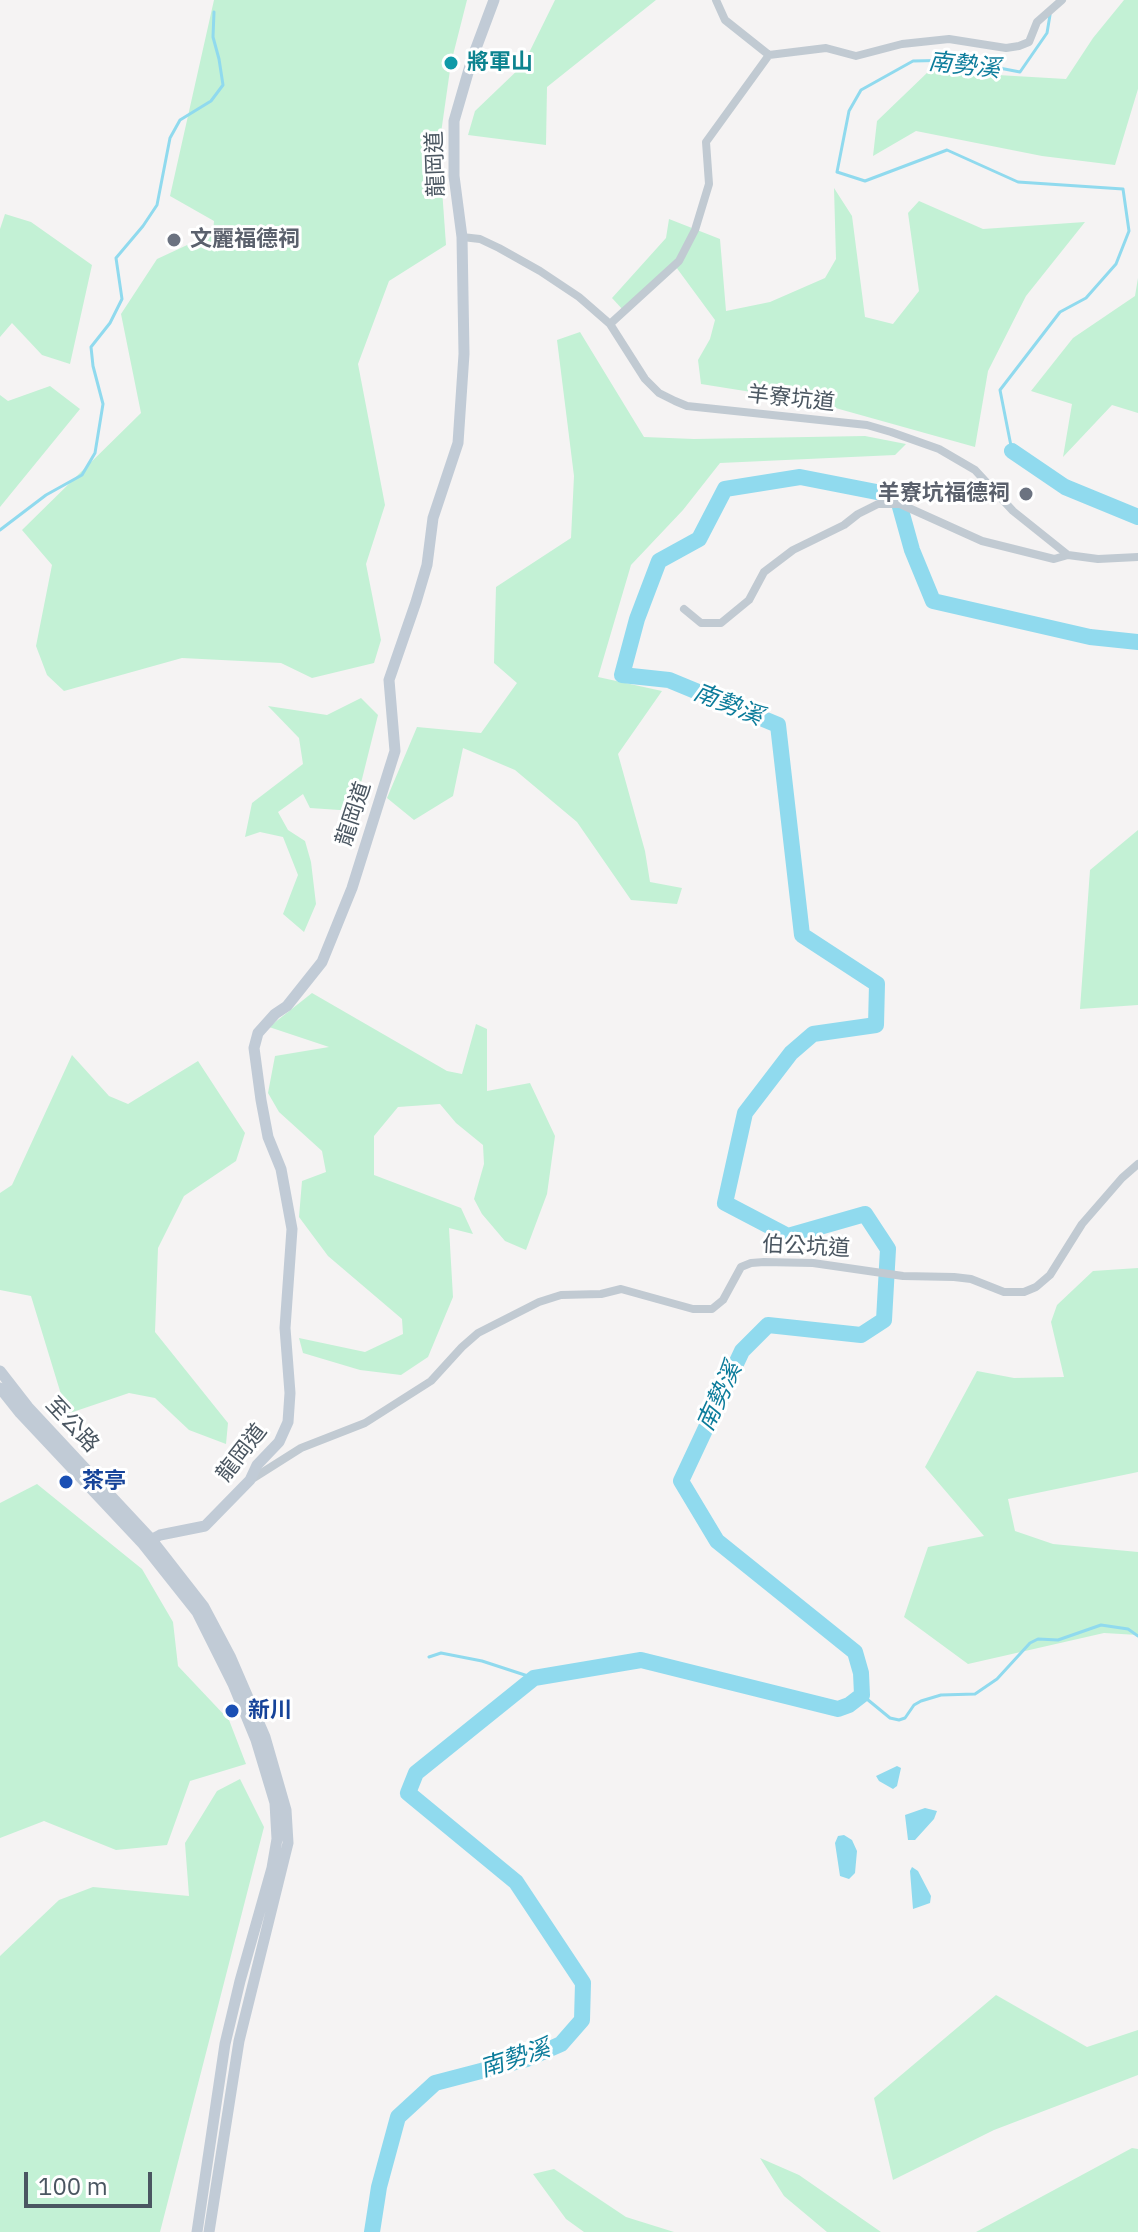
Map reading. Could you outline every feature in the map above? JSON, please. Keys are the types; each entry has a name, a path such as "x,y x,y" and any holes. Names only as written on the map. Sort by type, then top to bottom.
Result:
{"street":[{"name":"龍岡道","path":"147,1542 205,1526 250,1480 257,1465 279,1442 288,1422 290,1393 285,1328 292,1229 281,1169 268,1137 254,1048 258,1033 287,1006 322,962 352,888 395,751 389,680 427,565 433,518 458,443 464,354 462,237 454,176 454,121 494,0"},
{"path":"716,0 725,20 769,55 826,48 856,56 902,44 949,39 1006,48 1019,46 1029,42 1037,22 1062,0"},
{"path":"610,324 679,261 695,230 709,184 706,142 769,55"},
{"name":"羊寮坑道","path":"462,237 480,239 540,271 579,297 610,324 645,379 667,397 687,406 867,425 939,449 975,470 1013,511 1068,555"},
{"path":"684,609 701,623 721,623 749,600 764,572 793,550 878,504 900,504 982,541 1054,559 1068,555 1098,559 1138,557"},
{"name":"伯公坑道","path":"250,1480 301,1448 365,1423 431,1381 478,1333 539,1302 561,1295 601,1294 621,1289 693,1309 712,1309 723,1300 741,1267 751,1263 813,1263 903,1276 971,1279 1004,1292 1024,1292 1050,1275 1082,1224 1138,1164"},
{"name":"至公路","path":"0,1371 24,1410"},
{"name":"至公路","path":"0,1388 147,1542"},
{"path":"147,1542 197,1612 216,1648 256,1740 276,1812 277,1839 272,1868 225,2044 197,2232"},
{"path":"147,1542 204,1607 230,1656 265,1737 288,1822 288,1843 239,2041 209,2232"}],"green space":[{"path":"214,0 467,0 451,63 439,147 446,245 389,281 358,364 385,505 366,564 381,640 374,663 312,678 281,663 182,658 64,691 47,675 36,646 52,565 22,530 141,413 121,314 157,259 213,233 214,221 170,196"},
{"path":"555,0 656,0 547,87 546,145 468,135 475,111 523,65"},
{"path":"1124,0 1138,0 1138,89 1115,165 1042,156 916,131 873,156 877,121 929,71 1066,79 1093,38"},
{"path":"834,188 852,216 865,317 893,324 919,291 908,213 919,201 983,229 1085,222 1026,296 988,371 975,447 814,402 701,384 698,360 710,339 715,320 676,267 624,311 612,298 666,238 669,219 720,239 726,311 770,302 825,278 836,259"},
{"path":"5,214 31,222 92,265 70,364 42,355 12,323 0,337 0,229"},
{"path":"1138,278 1138,413 1112,405 1063,457 1072,404 1031,391 1073,338 1135,296"},
{"path":"580,332 644,437 865,436 906,444 895,455 720,463 683,510 631,565 598,677 662,691 618,754 645,851 650,882 682,888 677,904 631,900 577,822 515,770 463,748 453,796 414,820 387,798 417,727 481,733 517,683 494,663 496,587 571,538 574,476 557,340"},
{"path":"50,386 80,409 0,507 0,395 8,401"},
{"path":"361,698 378,715 354,811 310,808 303,794 278,812 288,830 305,841 311,862 316,904 304,932 283,914 298,875 283,837 260,832 245,837 252,803 303,764 299,738 268,706 327,715"},
{"path":"1138,830 1138,1005 1080,1009 1090,870"},
{"path":"312,993 447,1071 462,1074 476,1024 487,1029 487,1091 530,1083 555,1136 547,1194 526,1250 505,1241 482,1214 474,1199 484,1164 483,1145 456,1123 440,1104 398,1107 374,1136 374,1175 461,1208 473,1234 449,1228 453,1297 428,1357 401,1375 360,1370 303,1353 299,1338 365,1352 403,1334 402,1319 328,1256 299,1217 302,1181 326,1172 322,1151 279,1112 268,1093 275,1056 329,1047 269,1027"},
{"path":"72,1055 109,1096 128,1104 198,1061 245,1133 236,1161 184,1196 158,1248 155,1332 228,1423 226,1444 189,1430 155,1398 129,1393 67,1414 31,1296 0,1290 0,1193 12,1185"},
{"path":"1138,1268 1138,1472 1008,1499 1015,1531 1053,1544 1138,1552 1138,1635 1104,1633 968,1664 904,1617 928,1547 984,1536 925,1467 977,1371 1014,1378 1064,1377 1051,1322 1057,1305 1093,1271"},
{"path":"37,1484 142,1569 173,1622 178,1666 229,1720 246,1764 190,1781 167,1845 116,1850 44,1821 0,1838 0,1503"},
{"path":"240,1779 264,1827 160,2232 0,2232 0,1956 59,1900 93,1887 189,1896 185,1843 217,1791"},
{"path":"996,1995 1087,2047 1138,2030 1138,2075 994,2130 893,2180 874,2098"},
{"path":"1132,2148 1138,2149 1138,2232 976,2232"},
{"path":"760,2158 799,2175 881,2232 827,2232 784,2196"},
{"path":"554,2169 626,2217 674,2232 584,2232 566,2219 533,2174"}],"water":[{"path":"897,1766 901,1768 897,1786 893,1789 879,1781 876,1776"},
{"path":"925,1808 937,1811 934,1819 915,1840 908,1840 905,1815"},
{"path":"844,1835 852,1840 857,1851 855,1873 849,1879 840,1876 835,1843 838,1836"},
{"path":"912,1867 918,1871 931,1896 930,1903 913,1909 910,1871"}],"waterway":[{"path":"0,530 46,495 82,475 95,453 103,404 91,347 110,323 122,299 116,258 157,205 170,138 180,120 211,101 223,85 213,37 214,12"},
{"name":"南勢溪","path":"1012,451 1000,390 1060,312 1086,298 1116,264 1129,231 1123,189 1018,182 947,150 865,181 837,172 849,111 861,90 913,61 958,60 1020,72 1047,33 1050,15"},
{"name":"南勢溪","path":"1012,451 1065,487 1138,517"},
{"name":"南勢溪","path":"372,2232 379,2187 398,2117 435,2083 527,2059 561,2044 582,2020 583,1983 516,1882 408,1793 416,1773 534,1678 641,1660 838,1709 862,1695 861,1673 855,1652 717,1541 681,1481 742,1351 768,1325 861,1335 884,1320 888,1249 865,1214 788,1236 725,1203 745,1113 791,1053 813,1034 876,1025 877,984 802,935 778,725 669,680 622,675 637,619 659,561 699,539 725,489 800,477 897,496 912,550 933,601 1090,637 1138,642"},
{"path":"862,1695 890,1718 899,1720 905,1718 921,1701 941,1695 975,1694 997,1679 1030,1643 1038,1639 1058,1640 1101,1625 1128,1629 1138,1636"},
{"path":"429,1657 441,1653 482,1661 534,1678"}],"place":[{"name":"將軍山","path":"451,63"},
{"name":"文麗福德祠","path":"174,240"},
{"name":"羊寮坑福德祠","path":"1026,494"},
{"name":"茶亭","path":"66,1482"},
{"name":"新川","path":"232,1711"}]}
